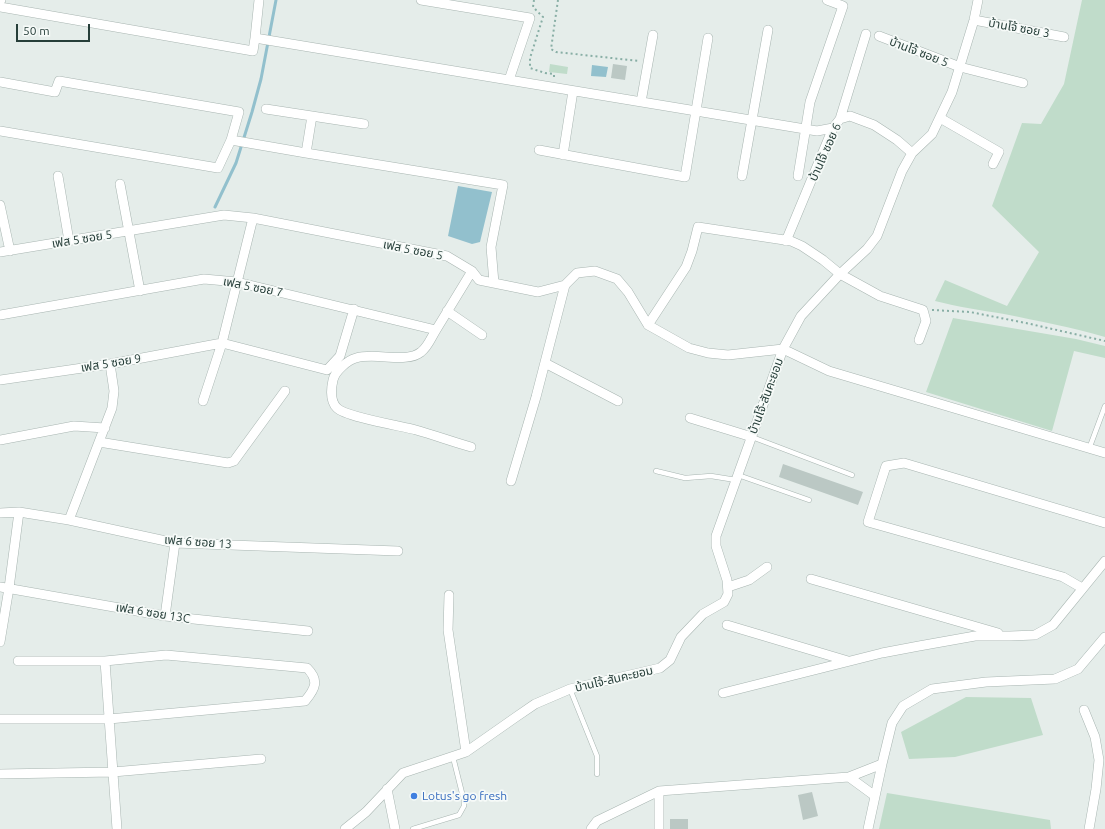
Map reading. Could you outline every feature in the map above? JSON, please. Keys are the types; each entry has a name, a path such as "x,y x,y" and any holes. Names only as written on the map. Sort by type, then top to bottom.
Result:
{"street":[{"path":"0,7 253,51 259,39 260,0"},
{"path":"421,0 530,18 509,80"},
{"path":"798,176 807,129 810,102 843,6 827,0"},
{"name":"บ้านโจ้-สันคะยอม","path":"345,829 366,812 403,773 466,752 535,704 570,689 660,668 670,660 681,637 703,614 724,602 728,594 728,587 716,546 716,536 783,349 801,316 840,274 867,249 877,236 902,171 912,153 932,134 952,92 974,20 978,0"},
{"name":"บ้านโจ้ ซอย 3","path":"974,20 1064,37"},
{"path":"742,176 768,30"},
{"path":"840,118 866,34"},
{"path":"641,102 653,35"},
{"name":"บ้านโจ้ ซอย 5","path":"879,36 960,67 1023,84"},
{"path":"538,150 685,177 708,38"},
{"path":"259,39 817,131 833,128"},
{"path":"0,82 55,92 59,81 239,112 231,140 218,168 0,131"},
{"path":"563,155 573,91"},
{"path":"266,109 364,124"},
{"path":"306,153 312,116"},
{"name":"บ้านโจ้ ซอย 6","path":"786,241 833,128 840,118 850,116 874,125 897,140 912,153"},
{"path":"940,118 998,152 993,164"},
{"path":"231,140 503,185 491,247 494,283"},
{"path":"58,176 69,241"},
{"path":"120,184 140,291"},
{"path":"0,206 10,250"},
{"name":"เฟส 5 ซอย 5","path":"0,252 224,215 253,218 447,256 472,271 479,280 538,292 565,285 577,273 595,271 617,279 628,292 648,325 689,348 708,353 728,355 783,349"},
{"path":"203,402 222,343 253,218"},
{"path":"648,325 686,267 698,227 786,241 802,246 840,274 880,296 923,310 926,321 919,340"},
{"path":"471,447 416,430 360,417 339,410 334,404 330,390 334,375 355,358 372,355 404,358 414,357 422,352 472,271"},
{"name":"เฟส 5 ซอย 7","path":"0,315 204,279 237,282 436,330"},
{"path":"511,481 545,363 565,285"},
{"path":"222,343 327,370 340,356 354,310"},
{"path":"447,311 482,335"},
{"name":"เฟส 5 ซอย 9","path":"0,380 110,364 222,343"},
{"path":"783,349 829,371 1105,453"},
{"path":"545,363 618,402"},
{"path":"69,520 112,408 114,391 110,364"},
{"path":"99,442 228,463 234,461 285,391"},
{"path":"690,418 752,437"},
{"path":"0,440 74,426 105,428"},
{"path":"1082,588 1063,577 868,522 886,466 904,463 1105,522"},
{"path":"0,642 4,588 19,512"},
{"name":"เฟส 6 ซอย 13","path":"0,513 19,512 69,520 175,543 398,551"},
{"path":"165,616 175,543"},
{"path":"723,693 882,653 975,636 1035,635 1053,625 1105,561"},
{"path":"728,587 749,580 767,567"},
{"path":"811,579 1010,636"},
{"name":"เฟส 6 ซอย 13C","path":"4,588 165,616 308,631"},
{"path":"449,595 448,630 466,752"},
{"path":"727,625 849,662"},
{"path":"868,829 892,723 903,706 932,689 986,682 1055,679 1078,669 1105,637"},
{"path":"0,719 109,719 306,701 312,693 314,685 314,675 307,668 166,655 105,661 18,661"},
{"path":"105,661 117,829"},
{"path":"1084,710 1095,737 1099,760 1090,829"},
{"path":"0,774 113,772 261,759"},
{"path":"591,829 597,821 659,791 849,777 882,764"},
{"path":"849,777 875,796"},
{"path":"387,789 395,829"},
{"path":"659,791 659,829"}],"lane":[{"path":"1089,448 1105,406"},
{"path":"752,437 852,475"},
{"path":"656,471 685,478 711,476 737,477 809,500"},
{"path":"570,689 597,756 597,774"},
{"path":"413,829 459,815 464,806 453,756"}],"path":[{"path":"534,0 533,7 543,17 530,58 530,68 540,72 554,74 553,88"},
{"path":"558,0 551,49 556,52 588,54 648,62"},
{"path":"923,310 970,312 1026,322 1105,341"}],"green space":[{"path":"1082,0 1105,0 1105,337 1055,324 935,301 945,280 1007,306 1039,252 992,206 1022,123 1041,124 1064,84"},
{"path":"550,64 568,67 567,74 549,72"},
{"path":"953,318 1076,339 1105,346 1105,358 1074,351 1052,431 926,392"},
{"path":"966,697 1031,698 1043,735 955,757 909,759 901,732"},
{"path":"887,793 1050,820 1051,829 879,829"}],"water":[{"path":"592,65 608,67 606,77 591,76"},
{"path":"458,186 492,192 480,242 472,244 448,236"}],"building":[{"path":"613,64 627,66 625,80 611,78"},
{"path":"783,464 863,492 858,505 779,477"},
{"path":"812,792 818,816 803,820 798,795"},
{"path":"670,819 688,819 688,829 670,829"}],"waterway":[{"path":"215,207 236,163 252,112 261,79 276,0"}],"place":[{"name":"Lotus's go fresh","path":"414,796"}]}
